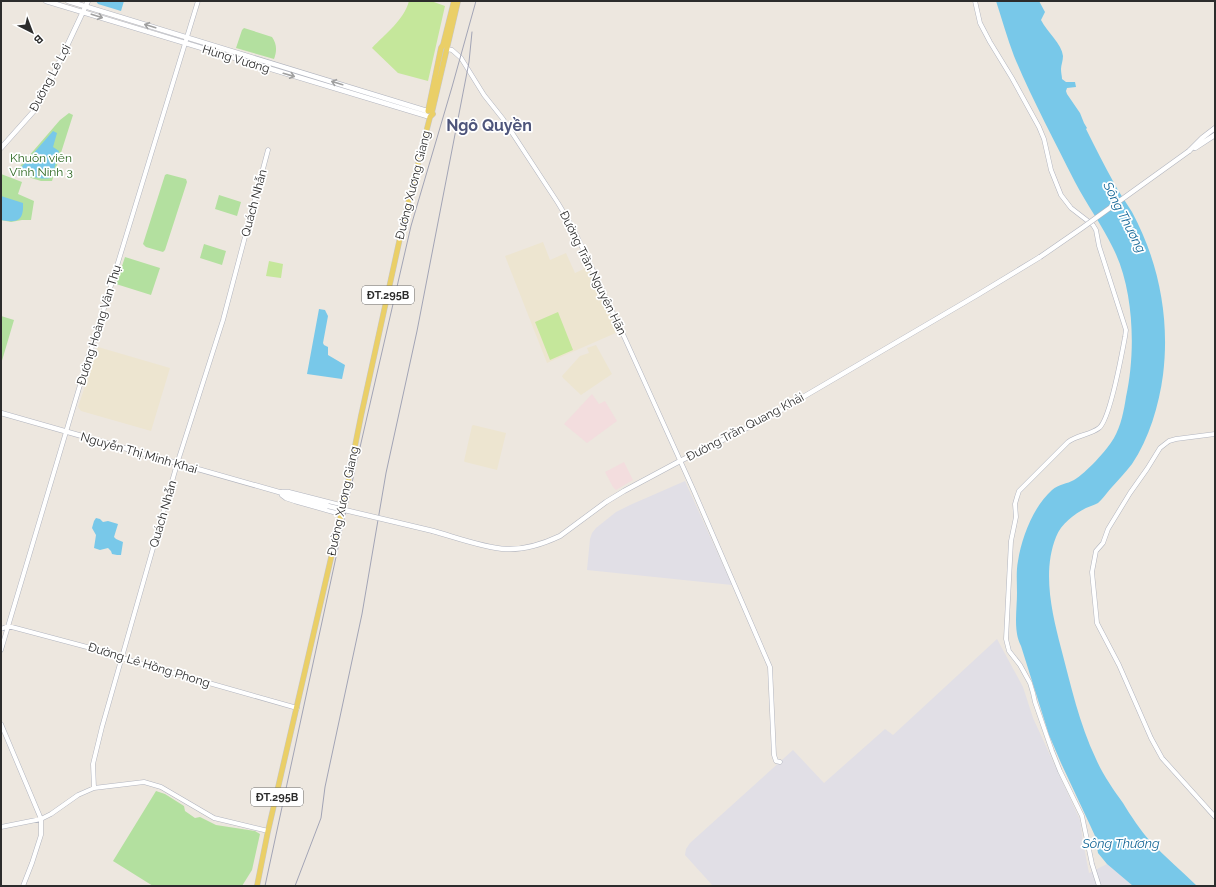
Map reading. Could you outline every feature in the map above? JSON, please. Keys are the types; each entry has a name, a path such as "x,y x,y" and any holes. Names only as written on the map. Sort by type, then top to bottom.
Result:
{"main road":[{"name":"Hùng Vương","path":"46,1 252,64 429,114"},
{"name":"Hùng Vương","path":"68,1 352,87 403,107"},
{"name":"Đường Lê Lợi","path":"1,148 33,112 39,103 88,1"},
{"name":"Đường Xương Giang","path":"445,48 454,1"},
{"name":"Đường Xương Giang","path":"257,886 268,831 341,514 360,416 405,215 445,48 458,1"},
{"path":"208,50 210,44"},
{"path":"252,64 254,58"},
{"path":"1189,151 1215,128"},
{"path":"1189,151 1215,135"},
{"name":"Đường Trần Quang Khải","path":"277,492 328,506 433,531 484,546 501,549 531,547 560,536 616,496 680,461 769,417 1040,257 1189,151"},
{"name":"Nguyễn Thị Minh Khai","path":"1,413 277,492"},
{"path":"277,492 288,492 342,506"},
{"path":"277,492 286,498 341,514"}],"street":[{"name":"Đường Hoàng Văn Thụ","path":"1,650 65,432 83,375 87,370 88,357 198,1"},
{"path":"975,1 980,23 1039,127 1044,139 1051,170 1061,195 1071,208 1093,225 1096,230 1099,246 1126,330 1111,401 1103,424 1098,429 1074,438 1068,442 1019,491 1015,504 1016,517 1012,540 1008,591 1007,647 1020,665 1030,683 1034,693 1035,702 1058,764 1082,816 1092,864 1099,886"},
{"name":"Đường Trần Nguyên Hãn","path":"445,48 452,50 460,58 484,95 503,119 558,202 571,225 622,332 687,476 770,667 774,755 776,761 780,762"},
{"name":"Quách Nhẫn","path":"94,788 92,769 94,758 177,464 223,320 268,150"},
{"path":"1215,434 1176,439 1169,441 1160,448 1108,529 1103,543 1096,551 1092,572 1097,623 1120,665 1151,738 1162,758 1215,817"},
{"path":"1,629 8,626"},
{"name":"Đường Lê Hồng Phong","path":"8,626 87,646 122,658 297,708"},
{"path":"1,724 41,819 40,835 32,863 23,886"},
{"path":"1,827 41,819 51,814 78,795 94,788 136,782 148,783 169,791 214,818 268,831"}],"shaded area":[{"path":"543,242 550,260 566,253 575,273 588,267 618,332 547,363 505,256"},
{"path":"596,345 612,374 581,395 562,376 580,356 589,353 587,348"},
{"path":"98,347 170,368 151,431 81,411 78,407"},
{"path":"592,394 599,404 605,401 617,421 587,443 564,424"},
{"path":"473,425 506,433 497,470 464,461"},
{"path":"624,462 633,480 616,490 605,472"},
{"path":"685,481 732,585 587,570 590,539 596,528 616,512"},
{"path":"997,639 1023,687 1033,718 1080,820 1089,873 1107,864 1133,886 713,886 685,855 686,849 690,843 793,750 824,783 885,729 893,735"}],"green space":[{"path":"409,1 431,1 445,6 428,81 398,73 372,48 399,21 407,8"},
{"path":"244,28 272,37 276,48 274,59 236,48"},
{"name":"Khuôn viên Vĩnh Ninh 3","path":"69,113 73,115 52,181 41,181 15,173 60,120"},
{"path":"1,174 22,182 18,194 34,201 31,220 11,222 1,220"},
{"path":"167,174 186,179 187,182 165,250 163,252 146,247 143,244 165,175"},
{"path":"219,195 241,202 237,216 215,209"},
{"path":"204,244 226,251 222,265 200,258"},
{"path":"125,257 160,268 151,295 116,284"},
{"path":"269,261 283,264 281,278 266,276"},
{"path":"558,312 573,350 550,360 535,322"},
{"path":"1,316 14,320 1,364"},
{"path":"156,791 165,794 184,806 185,811 195,818 200,817 216,825 255,831 260,834 252,870 242,886 153,886 113,861"}],"water":[{"path":"96,1 124,1 121,11 98,4"},
{"name":"Sông Thương","path":"996,1 1039,1 1045,12 1041,20 1057,42 1062,52 1062,79 1066,82 1075,82 1076,87 1067,88 1067,94 1080,113 1087,128 1086,129 1103,163 1132,212 1156,271 1163,312 1165,354 1159,398 1148,433 1132,464 1102,499 1098,503 1073,516 1058,532 1052,550 1049,578 1052,607 1058,635 1076,704 1085,732 1099,765 1146,837 1197,886 1133,886 1107,864 1098,853 1095,836 1049,735 1017,634 1017,569 1022,542 1029,523 1039,505 1052,490 1060,485 1074,480 1090,467 1114,438 1124,407 1129,379 1132,341 1129,301 1120,264 1109,240 1075,182 1028,88 1011,49"},
{"name":"Khuôn viên Vĩnh Ninh 3","path":"53,131 57,133 53,147 59,151 52,177 44,179 17,172"},
{"path":"1,196 23,203 21,217 15,221 1,220"},
{"path":"319,309 325,310 328,316 323,343 328,347 328,355 345,365 342,379 307,374"},
{"path":"96,518 103,522 108,521 118,524 114,537 123,542 121,555 112,554 108,548 100,550 94,548 96,535 92,528"}],"railway":[{"path":"265,886 355,469 411,226 476,1"},
{"path":"295,886 321,818 325,787 362,614 386,473 417,331 469,62 472,32"}],"district":[{"name":"Ngô Quyền","path":"489,125"}]}
